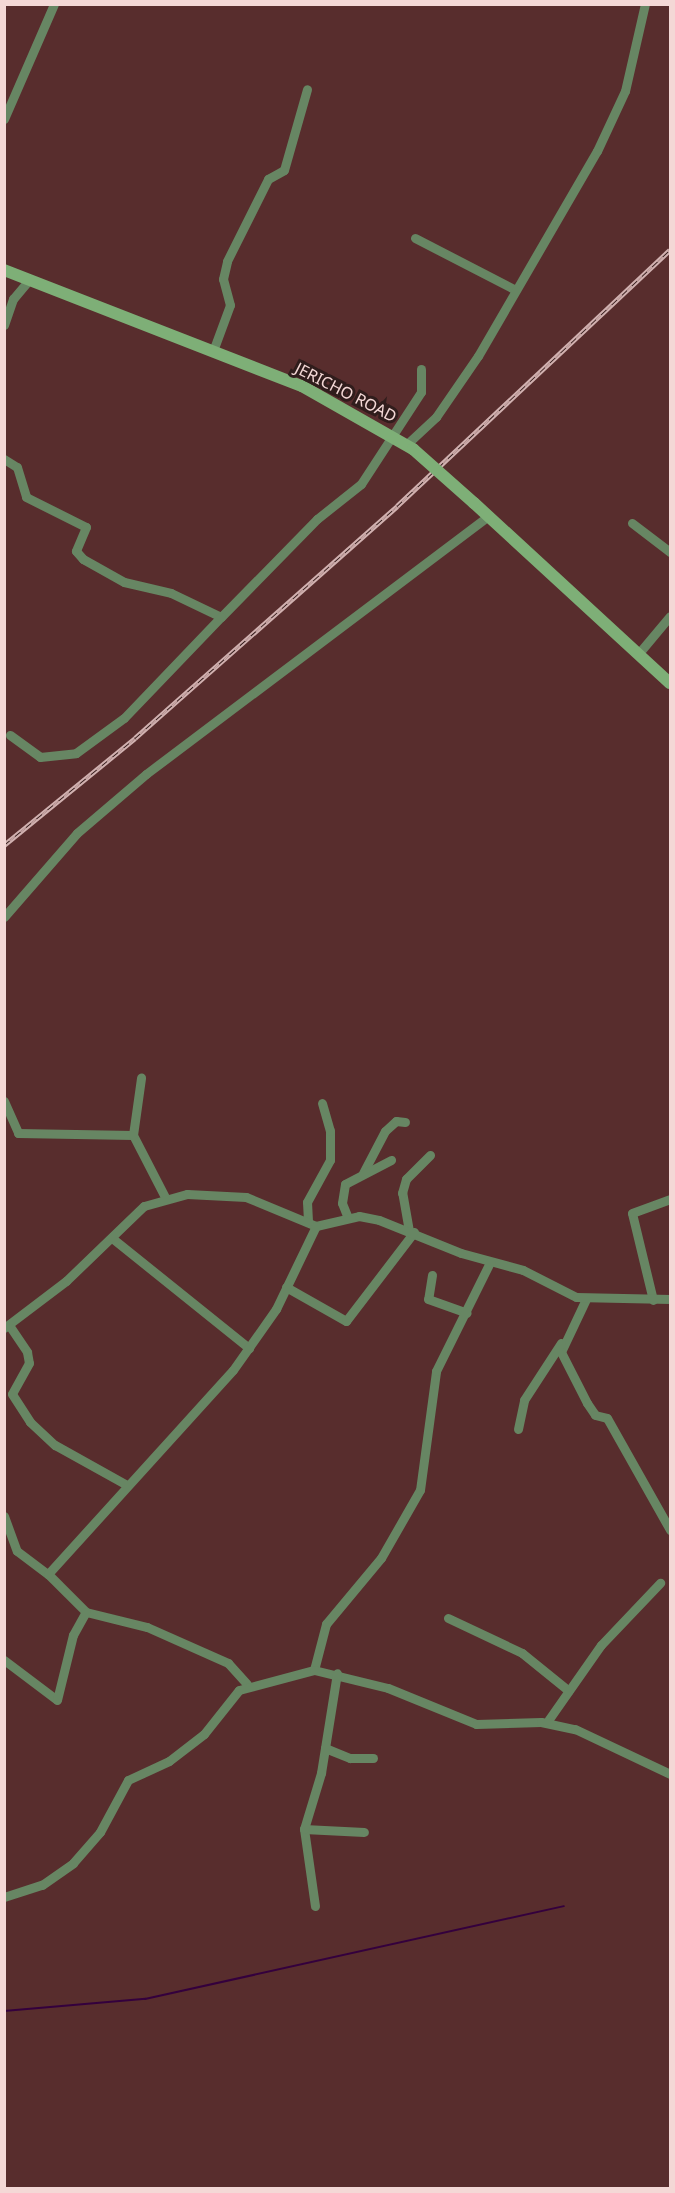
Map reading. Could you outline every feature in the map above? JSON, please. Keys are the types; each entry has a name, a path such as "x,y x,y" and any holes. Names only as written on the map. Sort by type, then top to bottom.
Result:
{"street":[{"path":"4,118 54,4"},
{"path":"410,446 436,417 614,117 645,4"},
{"path":"213,351 230,305 223,279 227,261 268,179 284,170 307,89"},
{"path":"415,238 514,289"},
{"name":"JERICHO ROAD","path":"4,270 302,386 395,435 474,502 670,683"},
{"path":"4,325 13,299 30,279"},
{"path":"6,733 40,757 76,753 124,718 317,519 361,484 421,392 421,369"},
{"path":"4,459 16,466 26,497 86,527 79,556 124,582 171,593 221,617"},
{"path":"4,917 77,833 146,774 488,516"},
{"path":"632,523 670,552"},
{"path":"639,653 670,616"},
{"path":"141,1078 134,1135 165,1197"},
{"path":"4,1101 18,1132 134,1135"},
{"path":"48,1574 249,1348 286,1287 312,1223 307,1202 330,1160 330,1131 322,1103"},
{"path":"363,1173 385,1131 396,1120 405,1122"},
{"path":"412,1232 402,1193 406,1179 430,1155"},
{"path":"348,1218 342,1203 345,1184 391,1160"},
{"path":"127,1485 55,1445 30,1422 12,1394 29,1363 8,1328 112,1238 144,1206 165,1197 234,1194 312,1223 348,1218 379,1220 586,1299 670,1299"},
{"path":"653,1300 632,1213 670,1199"},
{"path":"286,1287 346,1321 412,1232"},
{"path":"112,1238 249,1348"},
{"path":"314,1670 322,1630 381,1558 420,1490 436,1371 467,1313 490,1262"},
{"path":"432,1275 428,1299 467,1313"},
{"path":"586,1299 572,1329 563,1358 595,1415 607,1418 670,1530"},
{"path":"518,1430 538,1375 572,1329"},
{"path":"4,1516 16,1551 48,1574 86,1612 147,1627 228,1662 247,1684"},
{"path":"547,1722 629,1611 660,1583"},
{"path":"4,1660 57,1700 73,1635 86,1612"},
{"path":"448,1618 522,1653 569,1691"},
{"path":"4,1897 42,1885 73,1863 100,1832 128,1780 169,1761 204,1734 247,1684 314,1670 337,1673 476,1724 547,1722 593,1736 670,1774"},
{"path":"315,1906 304,1828 325,1748 337,1673"},
{"path":"325,1748 350,1758 373,1758"},
{"path":"304,1828 363,1832"}],"waterway":[{"path":"4,2011 145,1999 564,1906"}],"railway":[{"path":"4,845 135,738 397,506 670,250"}]}
